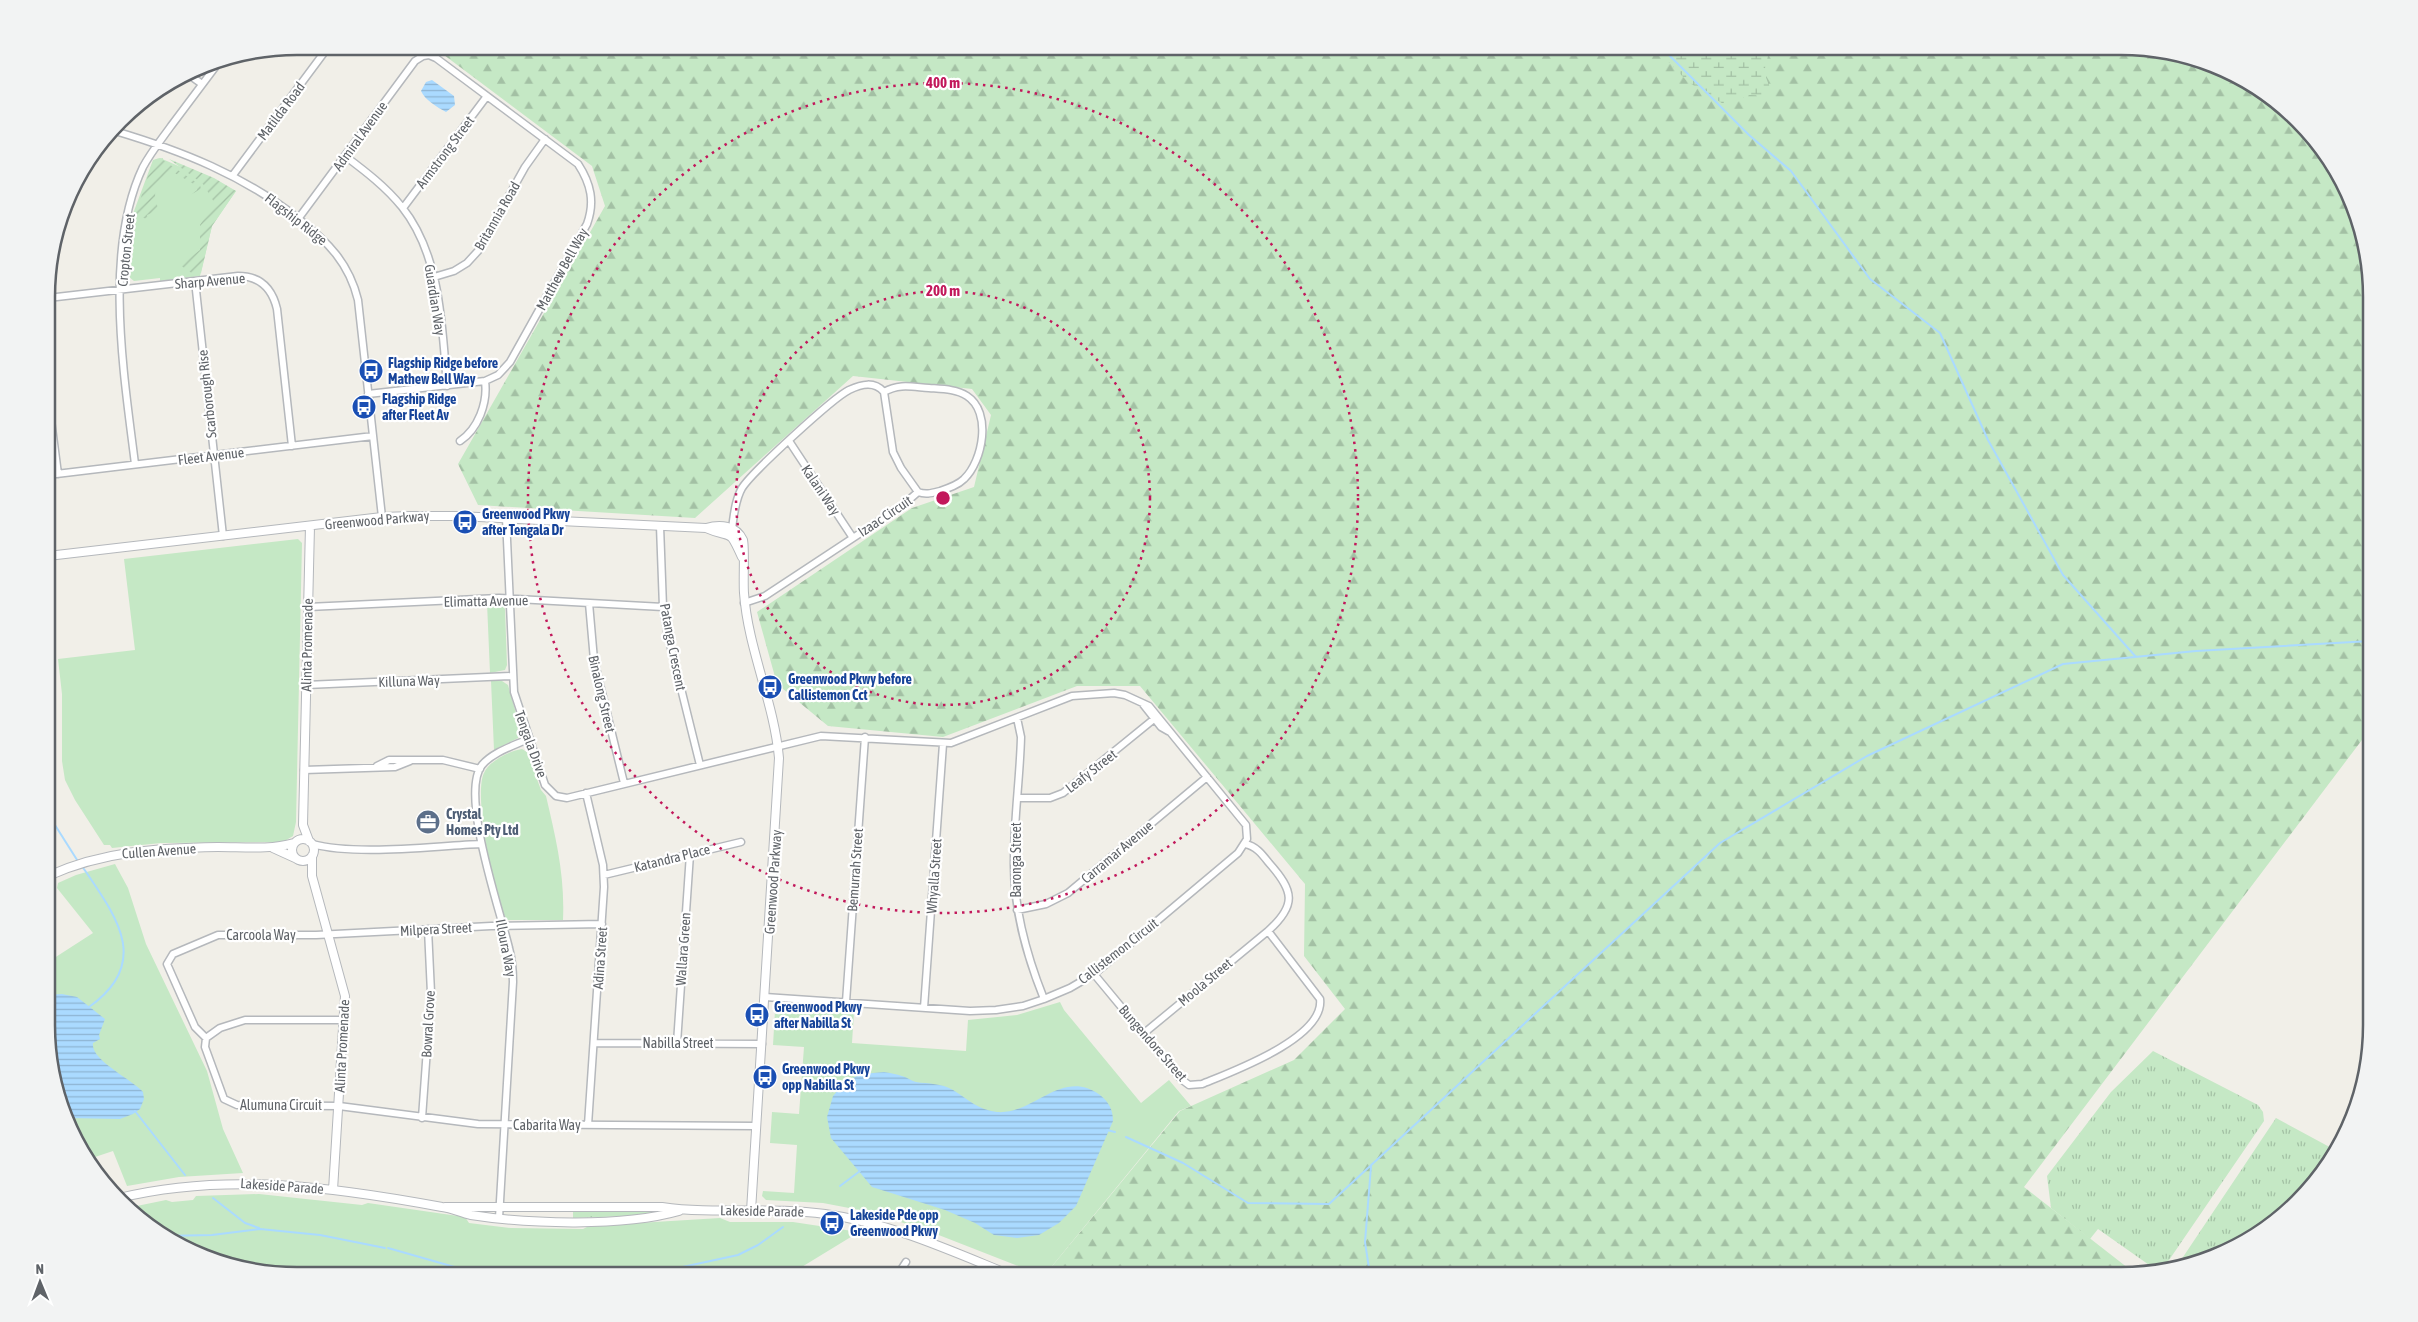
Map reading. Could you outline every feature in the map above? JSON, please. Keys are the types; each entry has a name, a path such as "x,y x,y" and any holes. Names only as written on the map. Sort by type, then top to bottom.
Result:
{"street":[{"name":"Matilda Road","path":"233,175 322,55"},
{"name":"Matthew Bell Way","path":"368,394 485,381 498,375 510,362 588,224 591,214 591,192 583,172 574,161 433,56 423,56"},
{"name":"Admiral Avenue","path":"298,219 415,61 423,56"},
{"name":"Cropton Street","path":"136,464 122,343 122,254 129,211 140,174 158,144 213,70"},
{"path":"194,78 202,84"},
{"name":"Armstrong Street","path":"403,208 487,96"},
{"name":"Flagship Ridge","path":"120,133 193,156 233,175 267,196 331,247 351,277 358,300 382,517"},
{"name":"Britannia Road","path":"434,277 454,271 467,263 478,251 525,168 545,139"},
{"name":"Guardian Way","path":"345,156 380,184 403,208 421,239 434,277 447,386"},
{"name":"Sharp Avenue","path":"55,297 247,276 262,282 273,295 277,309 292,446"},
{"name":"Scarborough Rise","path":"195,281 223,536"},
{"path":"460,441 467,436 485,404 485,381"},
{"name":"Izaac Circuit","path":"732,528 736,503 742,488 832,402 849,390 869,384 877,386 884,392 898,386 957,391 971,399 981,414 982,436 974,462 967,476 957,484 933,493 918,492 908,502 765,596 744,603"},
{"path":"884,392 893,452 901,468 918,492"},
{"name":"Fleet Avenue","path":"55,474 373,436"},
{"name":"Kalani Way","path":"789,442 853,538"},
{"path":"55,451 58,474"},
{"name":"Greenwood Parkway","path":"55,555 382,517 440,515 706,528 732,536 737,543 742,557"},
{"name":"Tengala Drive","path":"506,518 512,676 516,702 545,784 551,793 567,798 778,746"},
{"name":"Alinta Promenade","path":"296,842 303,825 310,526"},
{"name":"Patanga Crescent","path":"660,526 663,607 700,765"},
{"name":"Greenwood Parkway","path":"706,528 714,526 732,528 742,540 744,548 742,557 744,603 778,746 780,781 751,1210"},
{"name":"Elimatta Avenue","path":"308,607 509,599 663,607"},
{"name":"Binalong Street","path":"589,603 594,660 624,783"},
{"name":"Killuna Way","path":"306,685 512,676"},
{"path":"778,746 821,736 943,744 962,740 1082,694 1125,695 1149,706 1166,725 1168,731"},
{"path":"1142,703 1244,821 1247,834 1245,844 1262,854 1284,880 1289,891 1286,912 1268,930"},
{"name":"Baronga Street","path":"1017,718 1022,737 1014,860 1017,910 1029,960 1044,999"},
{"name":"Leafy Street","path":"1018,798 1050,798 1063,793 1154,719"},
{"name":"Bemurrah Street","path":"846,1002 865,738"},
{"path":"304,770 376,767 389,760 451,760 480,769 496,754 528,739"},
{"name":"Whyalla Street","path":"924,1008 943,744"},
{"name":"Illoura Way","path":"480,769 476,794 481,844 510,954 514,982 499,1218"},
{"name":"Carramar Avenue","path":"1017,910 1046,904 1068,893 1207,777"},
{"name":"Adina Street","path":"586,793 604,875 588,1125"},
{"name":"Alinta Promenade","path":"303,825 310,842"},
{"path":"328,848 304,861 296,859 292,849 296,842 303,839 328,848 369,849 481,844"},
{"name":"Cullen Avenue","path":"55,873 94,859 121,853 161,849 273,848 296,842"},
{"path":"310,842 313,855"},
{"name":"Katandra Place","path":"604,875 741,842"},
{"name":"Callistemon Circuit","path":"765,997 924,1008 996,1010 1023,1006 1070,988 1094,974 1238,853 1245,844"},
{"name":"Cullen Avenue","path":"273,848 296,859"},
{"name":"Wallara Green","path":"677,1043 690,854"},
{"name":"Alinta Promenade","path":"313,855 312,876 344,988 345,1020 333,1190"},
{"name":"Alinta Promenade","path":"296,859 312,876"},
{"name":"Milpera Street","path":"329,934 503,926 602,924"},
{"name":"Bowral Grove","path":"422,1118 430,998 428,929"},
{"name":"Bungendore Street","path":"1094,974 1181,1079 1189,1085 1198,1086 1268,1055 1290,1042 1316,1017 1320,1009 1320,999 1268,930"},
{"name":"Moola Street","path":"1143,1034 1268,930"},
{"name":"Carcoola Way","path":"206,1038 195,1027 169,971 167,964 173,954 218,935 329,934"},
{"path":"206,1038 220,1028 245,1020 345,1020"},
{"name":"Alumuna Circuit","path":"206,1038 207,1052 222,1095 229,1103 338,1106"},
{"name":"Nabilla Street","path":"594,1043 762,1044"},
{"name":"Cabarita Way","path":"338,1106 463,1124 756,1126"},
{"name":"Lakeside Parade","path":"126,1196 163,1189 222,1183 268,1183 333,1190 444,1207 472,1215 499,1218 603,1221 652,1217 682,1210"},
{"name":"Lakeside Parade","path":"444,1207 662,1207 682,1210 751,1210 812,1213 862,1221 910,1235 990,1267"},
{"path":"903,1267 906,1262"}],"green space":[{"path":"444,55 2121,55 2152,57 2199,68 2242,87 2268,105 2303,138 2331,176 2350,219 2361,266 2363,297 2363,739 2024,1187 2126,1267 1051,1267 1180,1111 1294,1060 1345,1009 1304,956 1305,884 1140,686 1077,686 943,737 828,726 777,684 757,612 912,508 974,487 991,415 972,389 853,376 695,518 478,505 458,464 605,206 592,166"},
{"path":"1662,55 1768,55 1764,72 1773,96 1749,95 1725,105 1688,82"},
{"path":"160,158 236,191 212,226 200,276 160,281 160,278 134,281 129,277 130,254 127,253 134,211 153,160"},
{"path":"163,158 163,160 200,185 201,189 190,195 197,190 197,186 173,172 170,174 168,172 160,180 155,193 159,210 147,215 148,219 135,216 151,166 156,159"},
{"path":"169,159 214,178 236,191 212,226 201,273 193,274 180,265 200,250 200,225 214,202 203,184"},
{"path":"298,539 302,543 296,822 293,836 283,842 161,843 112,848 110,845 104,845 75,800 65,780 62,761 62,694 58,659 135,650 124,559"},
{"path":"487,603 500,603 505,609 507,665 505,670 490,673"},
{"path":"491,681 502,681 508,685 521,731 518,738 494,750"},
{"path":"522,749 527,752 541,790 546,796 561,872 563,920 507,920 496,891 486,847 481,785 484,773 490,764 500,757"},
{"path":"115,864 128,888 146,944 207,1071 223,1129 243,1173 179,1177 127,1186 113,1151 95,1157 87,1146 73,1117 63,1087 57,1056 55,1025 55,957 93,933 57,888 58,883 76,875"},
{"path":"1060,1002 1064,1010 1141,1103 1169,1080 1191,1106 1179,1111 1051,1267 1021,1267 931,1232 870,1212 823,1203 766,1200 762,1196 763,1191 794,1193 797,1145 770,1143 772,1112 799,1114 804,1047 773,1045 775,1011 779,1007 854,1012 852,1043 966,1051 968,1020 1017,1015"},
{"path":"2153,1051 2258,1105 2263,1112 2264,1121 2168,1262 2149,1265 2098,1229 2090,1239 2051,1208 2047,1176 2111,1092"},
{"path":"2276,1118 2330,1147 2303,1184 2268,1217 2228,1242 2181,1259"},
{"path":"259,1194 362,1205 368,1203 465,1217 469,1223 511,1228 583,1229 589,1226 720,1218 730,1222 793,1222 859,1232 802,1267 297,1267 250,1262 205,1249 176,1235 137,1206 166,1200 172,1202 193,1200 196,1196"},
{"path":"573,1210 657,1210 657,1213 573,1218"}],"water":[{"path":"432,80 454,96 455,105 446,112 435,106 421,91 426,82"},
{"path":"55,994 77,997 105,1019 99,1035 100,1039 93,1043 94,1049 105,1063 143,1092 144,1099 140,1109 133,1114 120,1119 74,1118 63,1087 57,1056"},
{"path":"884,1072 900,1075 916,1082 944,1086 979,1107 997,1112 1023,1107 1060,1089 1073,1086 1086,1088 1106,1100 1110,1106 1113,1121 1076,1206 1059,1223 1039,1235 1017,1238 994,1235 975,1223 945,1210 872,1187 831,1138 827,1117 833,1096 846,1081 862,1074"}],"waterway":[{"path":"1669,55 1749,135 1791,171 1870,279 1940,333 1988,440 2063,575 2136,657"},
{"path":"1126,1137 1183,1163 1248,1203 1329,1204 1720,843 1867,756 2063,664 2196,651 2363,641"},
{"path":"55,825 79,863"},
{"path":"82,866 116,920 122,938 124,956 120,973 108,990 89,1007"},
{"path":"135,1111 185,1175"},
{"path":"1107,1130 1115,1132"},
{"path":"1369,1267 1365,1242 1371,1166"},
{"path":"840,1186 860,1171"},
{"path":"213,1198 245,1223 259,1228"},
{"path":"683,1267 738,1255 758,1245 783,1227"},
{"path":"177,1236 212,1235 260,1229 320,1235 385,1248"},
{"path":"388,1248 454,1267"}],"place":[{"name":"Flagship Ridge before Mathew Bell Way","path":"371,371"},
{"name":"Flagship Ridge after Fleet Av","path":"364,407"},
{"name":"Greenwood Pkwy after Tengala Dr","path":"465,522"},
{"name":"Greenwood Pkwy before Callistemon Cct","path":"770,687"},
{"name":"Crystal Homes Pty Ltd","path":"428,822"},
{"name":"Greenwood Pkwy after Nabilla St","path":"757,1015"},
{"name":"Greenwood Pkwy opp Nabilla St","path":"765,1077"},
{"name":"Lakeside Pde opp Greenwood Pkwy","path":"832,1223"}]}
